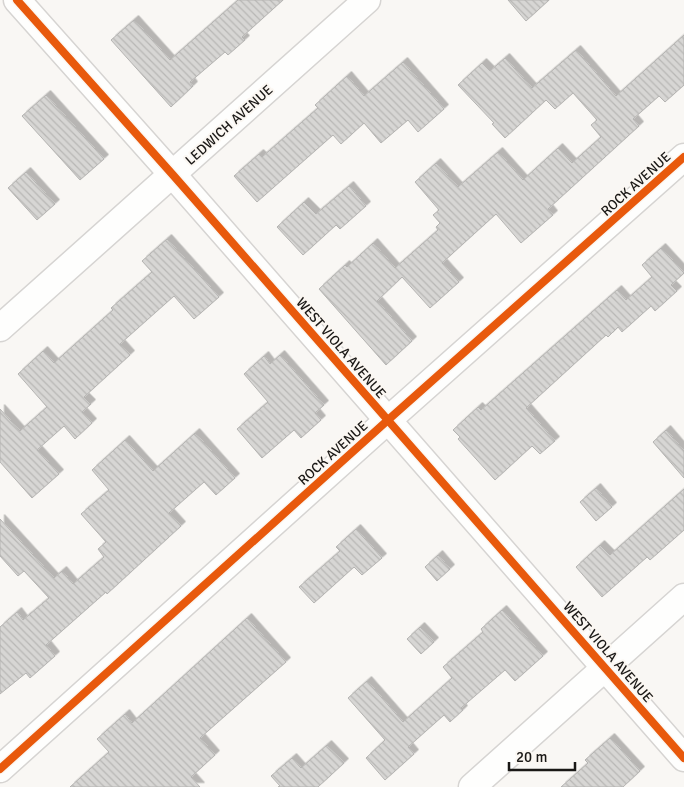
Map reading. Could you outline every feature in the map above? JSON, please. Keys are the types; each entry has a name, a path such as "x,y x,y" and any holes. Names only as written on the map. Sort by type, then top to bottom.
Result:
{"street":[{"name":"WEST VIOLA AVENUE","path":"17,0 173,175 684,758"},
{"name":"LEDWICH AVENUE","path":"0,328 367,0"},
{"name":"ROCK AVENUE","path":"0,769 684,157"},
{"path":"472,787 684,597"}],"building":[{"path":"238,0 283,0 242,37 245,40 228,55 225,52 190,82 193,86 171,107 111,40 134,20 170,60"},
{"path":"508,0 549,0 526,21"},
{"path":"684,35 684,85 665,102 659,96 633,119 639,126 548,209 553,215 521,243 496,214 442,263 459,282 430,308 402,277 377,301 412,341 386,365 319,289 373,243 395,268 438,230 436,227 440,223 433,215 439,210 415,182 436,163 458,187 498,152 523,180 558,148 572,163 601,137 591,125 597,120 573,93 555,109 546,100 505,138 492,124 494,123 458,85 482,63 490,71 505,58 532,88 576,50 616,96"},
{"path":"403,62 444,109 418,132 408,120 381,143 364,123 341,144 333,135 257,202 234,176 259,154 262,157 318,108 315,105 347,76 364,96"},
{"path":"46,95 104,159 80,180 22,116"},
{"path":"26,172 55,204 37,220 8,188"},
{"path":"349,186 366,206 340,229 336,225 303,255 277,227 304,202 316,214"},
{"path":"167,239 219,297 194,319 174,296 120,344 130,355 84,397 91,404 82,412 92,423 75,439 64,426 37,450 59,474 32,498 0,462 0,409 20,431 47,407 18,374 43,351 54,363 113,310 111,308 152,272 142,261"},
{"path":"661,248 684,273 671,285 677,291 655,311 651,306 622,332 618,327 608,337 606,335 526,408 555,441 540,454 532,446 495,480 458,439 460,437 453,430 478,407 481,410 617,290 626,300 652,277 642,265"},
{"path":"280,355 324,405 315,413 321,420 301,438 294,430 262,458 237,429 268,402 244,374 264,356 270,364"},
{"path":"666,430 684,451 684,478 653,442"},
{"path":"195,433 235,478 216,495 204,482 169,513 181,526 107,594 106,592 46,645 55,656 30,678 26,673 0,694 0,627 17,612 23,620 49,598 24,571 18,576 0,556 0,519 54,578 62,571 73,584 104,557 98,549 106,542 81,514 109,490 92,470 125,440 153,471"},
{"path":"596,488 612,507 596,521 580,502"},
{"path":"684,489 684,530 650,560 647,557 602,597 576,567 600,545 610,555"},
{"path":"356,529 382,558 362,575 354,567 314,603 299,587 340,551 336,547"},
{"path":"438,555 450,569 437,581 425,567"},
{"path":"502,610 543,656 515,681 505,670 461,708 463,710 450,722 444,715 408,747 414,754 385,780 366,758 385,740 348,698 367,681 403,722 452,678 443,667 483,632 481,629"},
{"path":"247,618 286,662 200,738 215,755 191,777 200,787 70,787 109,752 97,739 125,714 132,723"},
{"path":"420,627 434,642 421,654 407,639"},
{"path":"610,738 640,771 623,787 561,787 588,763 585,760"},
{"path":"327,745 344,763 318,787 278,787 280,786 271,776 292,758 301,768"}],"cycle path":[{"path":"17,0 173,175 684,758"},
{"path":"0,769 684,157"}]}
